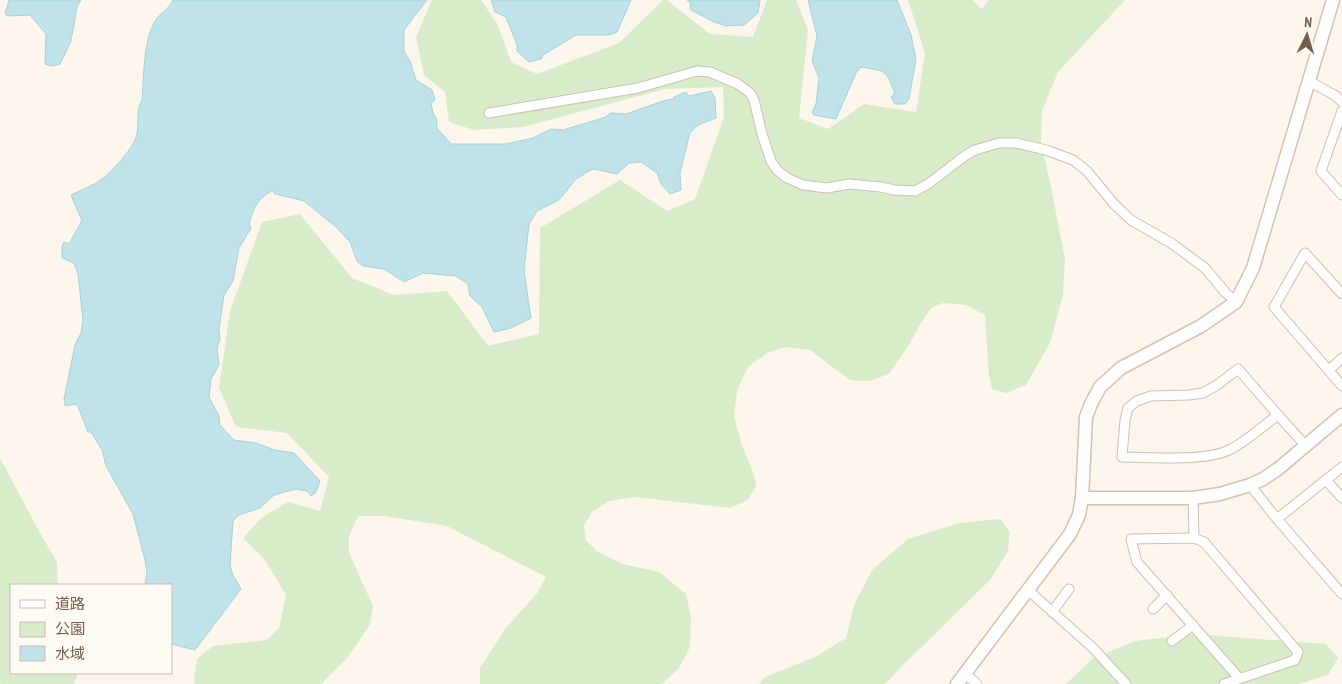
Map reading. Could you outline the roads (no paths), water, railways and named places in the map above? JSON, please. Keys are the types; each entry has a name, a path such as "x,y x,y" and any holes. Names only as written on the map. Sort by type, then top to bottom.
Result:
{"street":[{"path":"957,684 1070,534 1079,515 1082,498 1086,417 1100,387 1121,368 1201,326 1236,302 1253,268 1333,0"},
{"path":"488,113 638,88 697,70 710,72 738,84 750,93 754,100 771,161 777,170 787,178 803,185 827,188 849,184 915,191 928,184 975,150 999,143 1016,143 1046,150 1073,160 1086,171 1114,204 1131,220 1171,243 1205,268 1236,302"},
{"path":"1310,81 1336,96 1342,102"},
{"path":"1342,111 1321,171 1342,195"},
{"path":"1342,294 1305,253 1274,308 1342,386"},
{"path":"1329,370 1342,358"},
{"path":"1278,415 1230,450 1216,455 1200,457 1122,456 1128,408 1137,401 1150,396 1203,393 1217,385 1238,368 1306,446"},
{"path":"1082,498 1192,498 1220,494 1250,485 1278,469 1342,414"},
{"path":"1277,519 1342,467"},
{"path":"1326,480 1342,498"},
{"path":"1250,485 1342,594"},
{"path":"1192,498 1194,538"},
{"path":"1224,684 1295,660 1298,652 1204,542 1194,538 1131,539 1138,562 1239,678"},
{"path":"1052,612 1069,589"},
{"path":"1028,590 1093,648 1126,684"},
{"path":"1153,609 1167,595"},
{"path":"1172,641 1193,625"},
{"path":"965,673 977,684"}],"water":[{"path":"9,0 81,0 77,6 72,36 69,38 72,39 60,64 53,66 45,64 46,34 30,15 8,16 5,14"},
{"path":"173,0 427,0 404,30 404,51 410,61 416,80 432,90 435,100 431,103 437,120 437,128 451,144 506,144 533,138 551,129 563,130 606,117 610,113 626,114 674,99 674,97 686,92 689,96 711,91 715,98 716,118 698,125 690,133 680,173 681,190 670,194 661,184 657,173 641,162 629,163 617,174 594,169 589,171 576,179 559,200 537,211 529,224 524,271 531,318 511,328 494,332 482,307 470,296 468,284 456,276 423,273 404,282 384,269 363,266 357,261 350,242 335,226 304,201 275,194 272,191 263,197 257,204 249,223 251,228 239,248 233,281 224,295 219,329 220,340 217,348 219,365 211,379 209,397 219,416 220,425 234,440 256,443 275,450 294,453 320,481 316,492 311,496 307,491 296,489 274,495 260,508 239,515 233,521 230,566 241,589 195,650 172,644 172,584 145,584 147,572 145,560 133,514 106,466 102,450 91,432 88,432 77,404 65,406 64,399 75,345 81,333 83,320 78,274 74,263 62,258 64,242 69,244 82,221 71,195 95,184 106,176 132,145 138,130 138,116 142,100 148,39 155,21"},
{"path":"491,0 631,0 617,32 609,35 576,35 543,55 541,59 529,62 517,51 517,45 506,17 495,12"},
{"path":"687,0 760,0 758,13 744,25 726,26 691,10 690,2"},
{"path":"808,0 897,0 911,35 916,59 909,99 905,104 895,104 891,97 895,94 887,75 881,71 861,67 856,73 836,119 812,113 816,104 819,78 812,61 817,36"}]}
